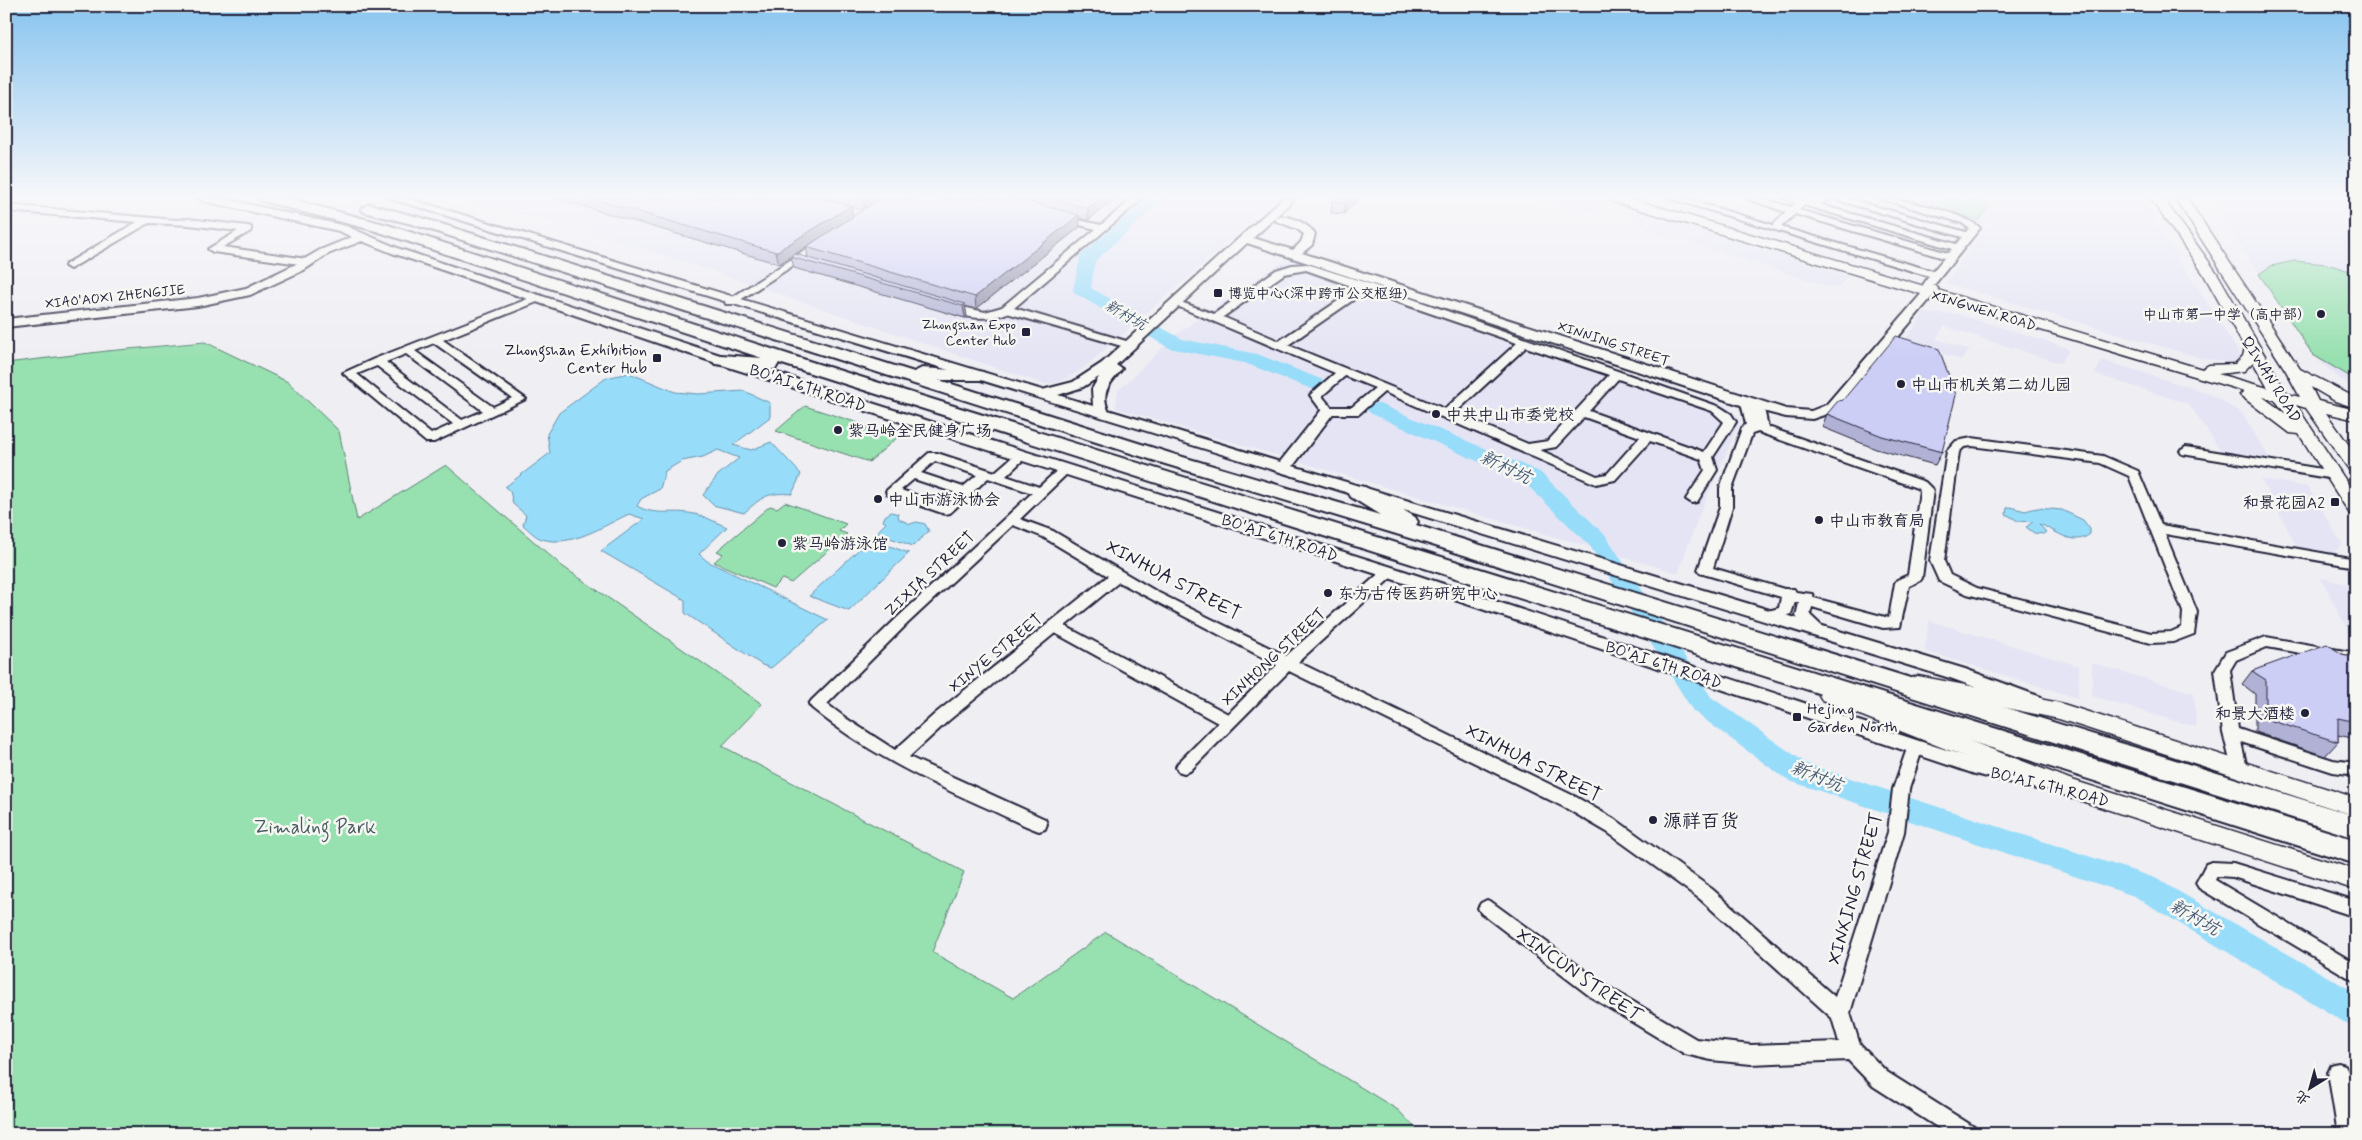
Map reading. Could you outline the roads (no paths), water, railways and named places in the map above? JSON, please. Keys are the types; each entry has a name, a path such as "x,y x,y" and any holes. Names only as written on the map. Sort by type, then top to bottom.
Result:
{"highway":[{"name":"BO'AI 6TH ROAD","path":"453,251 808,367 1744,662 2356,852"},
{"path":"510,251 1169,459 1434,538 2356,827"},
{"path":"721,360 808,367"},
{"path":"894,373 976,376"},
{"path":"1358,492 1434,538"}],"main road":[{"name":"XINGWEN ROAD","path":"1803,251 1929,287"},
{"name":"XINGWEN ROAD","path":"1809,251 2206,372 2356,415"},
{"name":"QIWAN ROAD","path":"2194,251 2210,273 2279,393 2356,510"},
{"name":"QIWAN ROAD","path":"2216,251 2294,372 2310,401 2355,466"},
{"path":"2206,372 2239,368 2250,357 2252,349"},
{"path":"2206,372 2264,404 2292,424 2329,468"},
{"path":"2294,372 2341,398 2356,404"},
{"name":"XINGWEN ROAD","path":"2310,401 2356,409"},
{"path":"2355,466 2353,441 2356,438"},
{"path":"1744,662 2065,787"},
{"path":"1848,669 2060,711 2356,807"},
{"name":"BO'AI 6TH ROAD","path":"2065,787 2356,880"}],"street":[{"path":"70,266 95,251"},
{"path":"229,251 307,262"},
{"name":"XIAO'AOXI ZHENGJIE","path":"6,323 198,302 250,291 326,251"},
{"name":"BO'AI 6TH ROAD","path":"397,251 721,360 1389,572 1982,769 2065,787"},
{"path":"567,251 1959,674 2060,711"},
{"path":"730,302 809,251"},
{"path":"941,304 978,315 998,314 1075,251"},
{"path":"1103,414 1097,402 1101,383 1133,348 1239,251"},
{"name":"XINNING STREET","path":"1290,251 1753,404 1786,413 1812,415 1831,408 1929,287"},
{"path":"1299,251 1751,400 1785,408 1807,410 1824,404 1929,287 1956,251"},
{"path":"1836,251 1929,287"},
{"path":"1931,251 1951,257"},
{"path":"796,260 814,265"},
{"path":"1215,318 1280,272 1292,268 1308,267 1324,271 1716,409 1727,417 1730,422 1706,457"},
{"path":"1280,345 1366,286"},
{"path":"436,339 520,398 430,439 349,373 538,298"},
{"path":"1006,309 1133,348"},
{"path":"1175,309 1215,318 1527,448 1596,480 1611,476 1648,436"},
{"path":"1447,414 1525,342"},
{"path":"1040,395 1067,390 1080,385 1133,348"},
{"path":"407,350 492,411"},
{"path":"378,361 461,425"},
{"path":"1527,448 1552,444 1627,363"},
{"path":"1328,411 1316,395 1343,372"},
{"path":"1328,411 1355,410 1383,387"},
{"path":"1753,404 1757,429 1731,489 1730,507 1711,566 1715,570 1806,599 1881,619 1890,618 1897,581 1911,575 1923,491 1918,486 1757,429"},
{"path":"1283,469 1328,411"},
{"path":"1582,412 1706,457 1712,470 1692,499"},
{"path":"1972,442 2103,460 2116,464 2134,474 2158,530 2190,612 2189,630 2173,637 2152,638 1972,591 1944,578 1937,561 1953,451 1960,444 1972,442"},
{"path":"2186,451 2329,468"},
{"path":"1022,455 991,475 965,492 945,510 892,491 933,456 991,475 1042,492"},
{"name":"ZIXIA STREET","path":"896,758 843,724 817,704 940,586 1066,470"},
{"path":"912,474 965,492"},
{"name":"XINHUA STREET","path":"1012,520 1048,534 1091,558 1117,576 1380,710 1570,802 1613,827 1706,894 1840,1013"},
{"path":"2158,530 2356,563"},
{"name":"XINHONG STREET","path":"1184,767 1288,663 1389,572"},
{"name":"XINYE STREET","path":"896,758 942,717 1117,576"},
{"path":"1766,616 1786,611 1789,594"},
{"path":"1806,599 1803,616 1822,633"},
{"path":"1055,627 1228,721"},
{"path":"2239,768 2230,733 2222,670 2231,656 2266,642 2356,658"},
{"path":"2230,733 2333,766 2356,769"},
{"name":"XINXING STREET","path":"1840,1013 1896,832 1901,789 1915,747"},
{"path":"896,758 955,787 1039,824"},
{"path":"2356,909 2233,870 2212,869 2205,883 2356,974"},
{"name":"XINCUN STREET","path":"1487,908 1598,991 1692,1047 1706,1051 1777,1054 1852,1050"},
{"path":"1840,1013 1852,1050 1880,1079 1967,1134"},
{"path":"2338,1072 2348,1134"}],"water":[{"path":"629,373 675,392 698,394 744,391 770,403 770,417 733,445 751,450 771,442 801,474 792,494 776,494 765,497 744,513 713,505 703,495 718,475 739,458 718,450 703,457 682,461 665,471 660,489 641,499 637,506 651,511 698,515 727,527 699,554 707,561 828,620 771,668 762,665 685,613 685,600 601,551 644,519 629,514 598,530 564,541 542,539 534,535 523,525 526,515 513,504 510,491 505,487 550,453 547,434 559,413 606,378"},
{"path":"2011,507 2025,511 2037,508 2062,510 2083,520 2090,529 2090,534 2084,538 2070,538 2039,524 2046,532 2043,534 2034,533 2026,527 2033,522 2018,521 2006,514 2007,508"},
{"path":"891,512 898,514 899,519 910,524 917,522 925,524 929,531 913,546 876,533 886,523 883,521 885,516"},
{"path":"870,539 909,553 849,611 809,596"}],"waterway":[{"name":"新村坑","path":"1096,251 1087,259 1082,290 1176,344 1250,358 1316,384"},
{"name":"新村坑","path":"1377,409 1532,477 1598,541 1702,704 1797,772 2144,887 2356,1011"}],"place":[{"name":"博览中心(深中跨市公交枢纽)","path":"1218,293"},
{"name":"中山市第一中学（高中部）","path":"2321,314"},
{"name":"Zhongshan Expo Center Hub","path":"1026,332"},
{"name":"Zhongshan Exhibition Center Hub","path":"657,358"},
{"name":"中山市机关第二幼儿园","path":"1901,384"},
{"name":"中共中山市委党校","path":"1436,414"},
{"name":"紫马岭全民健身广场","path":"838,430"},
{"name":"中山市游泳协会","path":"878,499"},
{"name":"和景花园A2","path":"2335,502"},
{"name":"中山市教育局","path":"1819,520"},
{"name":"紫马岭游泳馆","path":"782,543"},
{"name":"东方古传医药研究中心","path":"1328,593"},
{"name":"和景大酒楼","path":"2305,713"},
{"name":"Hejing Garden North","path":"1797,717"},
{"name":"源祥百货","path":"1653,820"}],"park label":[{"name":"Zimaling Park","path":"315,826"}]}
